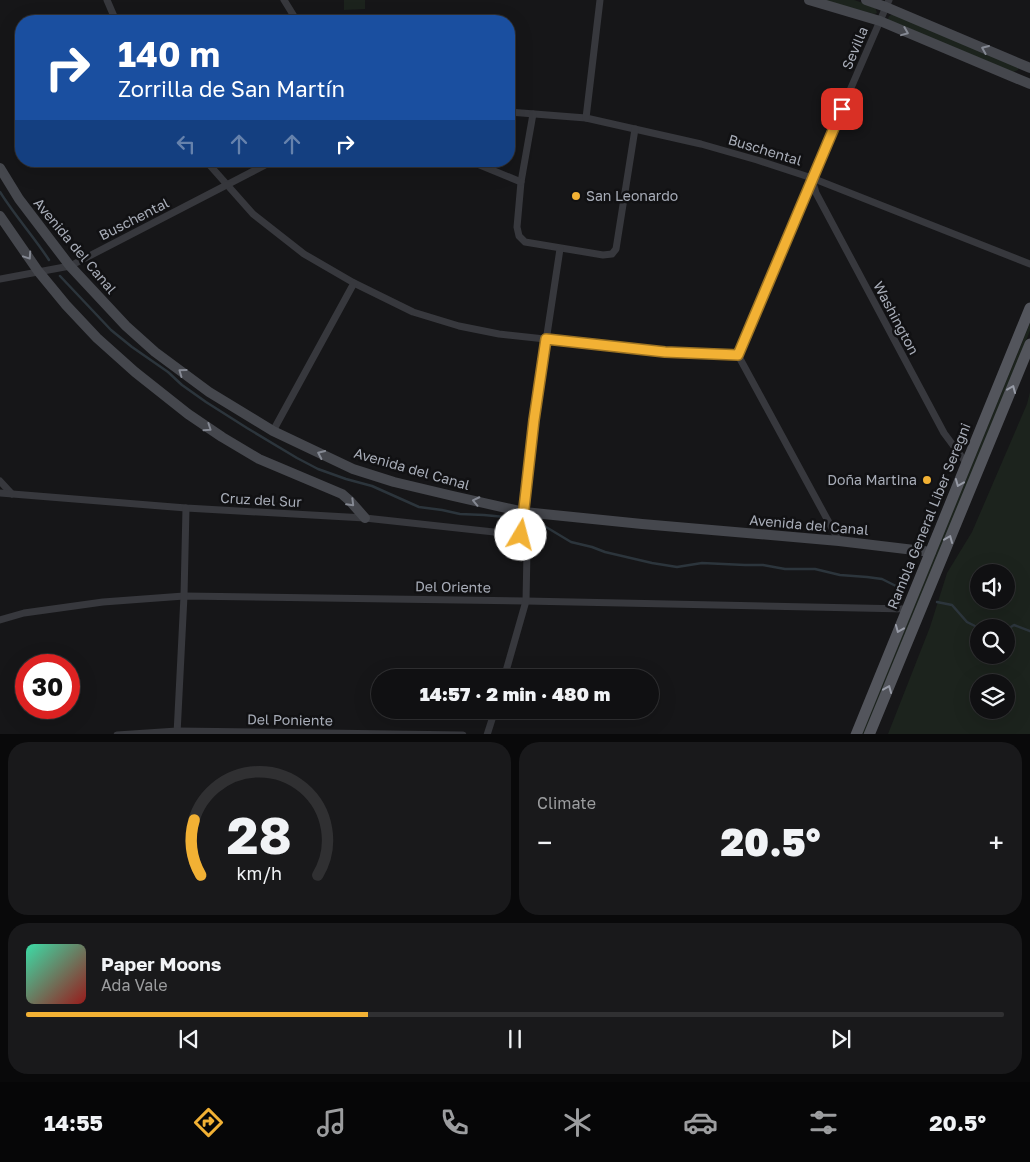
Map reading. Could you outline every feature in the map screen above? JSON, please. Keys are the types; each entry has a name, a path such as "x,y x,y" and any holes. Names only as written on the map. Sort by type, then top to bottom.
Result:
{"main road":[{"name":"Rambla General Liber Seregni","path":"856,734 1030,308"},
{"name":"Rambla General Liber Seregni","path":"870,734 1030,344"}],"street":[{"path":"108,0 114,15"},
{"path":"284,0 293,15"},
{"path":"586,118 600,0"},
{"path":"809,0 880,22 1030,84"},
{"path":"866,0 888,4 1030,68"},
{"name":"Sevilla","path":"738,355 812,178 888,4"},
{"name":"Buschental","path":"515,112 586,118 701,144 757,160 812,178 1030,264"},
{"path":"533,114 517,227 519,236 525,242 560,249 603,255 612,254 616,249 635,130"},
{"path":"211,167 253,214 304,254 354,283 413,312 499,334 665,352 738,355 838,541"},
{"name":"Buschental","path":"0,279 70,266 261,167"},
{"path":"485,167 522,182"},
{"name":"Avenida del Canal","path":"0,168 19,199 70,266 126,326 155,352 208,392 273,431 353,469 394,482 524,512 838,541 931,552"},
{"name":"Washington","path":"812,178 816,193 944,433 967,464"},
{"path":"0,216 38,271 66,305 97,338 135,372 188,414 222,437 259,459 342,494 365,518"},
{"path":"507,669 526,600 527,551 521,535 534,420 560,249"},
{"path":"273,431 354,283"},
{"path":"0,481 12,494"},
{"name":"Cruz del Sur","path":"0,493 186,508 365,518 521,535"},
{"path":"177,733 184,596 186,508"},
{"name":"Del Oriente","path":"0,620 24,613 103,602 184,596 526,600 907,609"},
{"path":"487,734 492,719"},
{"name":"Del Poniente","path":"117,734 463,734"}],"shaded area":[{"path":"344,0 365,0 365,9 344,10"},
{"path":"823,0 854,0 875,7 877,13 874,14"},
{"path":"894,14 1018,67 1018,70 1013,72 888,20"},
{"path":"1030,323 1030,331 865,734 861,734"},
{"path":"1030,392 1030,734 888,734 930,627 947,573 972,532 1027,404"}],"waterway":[{"path":"0,192 49,260"},
{"path":"60,276 111,330 132,347 206,402 297,458 318,469 372,486 419,507 460,514 514,518"},
{"path":"541,524 571,542 652,563 677,567 702,563 763,565 785,569 815,569 840,575 882,579 904,590"},
{"path":"937,602 952,605 970,624"},
{"path":"1015,625 1030,631"}],"place":[{"name":"San Leonardo","path":"576,196"},
{"name":"Doña Martina","path":"927,480"}],"route":[{"path":"521,535 534,420 546,339 665,352 738,355 842,109"}]}
